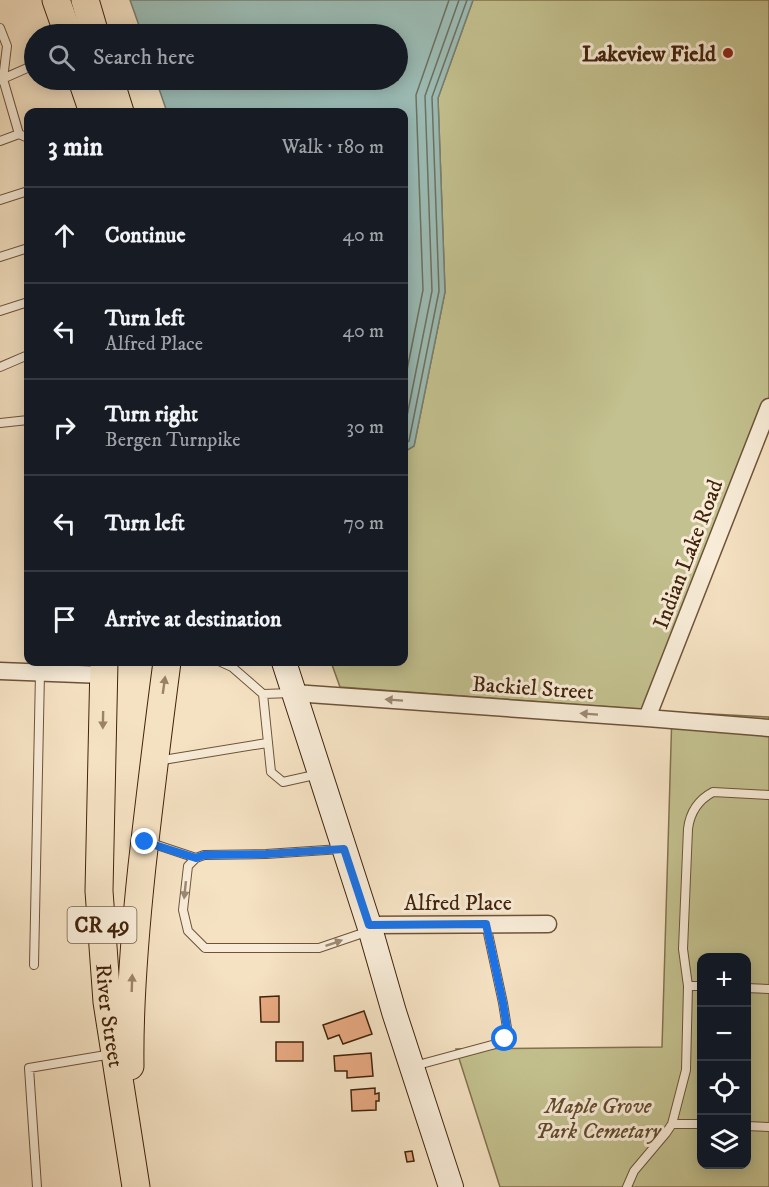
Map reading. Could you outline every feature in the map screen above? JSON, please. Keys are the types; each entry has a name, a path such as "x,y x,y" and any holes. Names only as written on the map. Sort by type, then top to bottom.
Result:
{"main road":[{"path":"56,0 63,24"},
{"path":"85,0 92,24"},
{"path":"85,90 92,108"},
{"path":"113,90 119,108"},
{"name":"River Street","path":"122,1048 166,666"},
{"path":"285,666 450,1187"},
{"name":"River Street","path":"104,668 99,891 107,1002 122,1048"},
{"name":"CR 49","path":"122,1048 131,1109 136,1187"}],"street":[{"name":"Indian Lake Road","path":"647,718 769,407"},
{"path":"0,671 40,673 104,668"},
{"name":"Backiel Street","path":"294,693 769,728"},
{"name":"Alfred Place","path":"369,928 548,924"}],"lane":[{"path":"0,28 7,46 1,80 19,134"},
{"path":"1,80 24,70"},
{"path":"0,141 19,134 24,136"},
{"path":"0,200 24,192"},
{"path":"0,257 24,249"},
{"path":"0,311 24,303"},
{"path":"0,367 24,358"},
{"path":"0,423 24,420"},
{"path":"230,666 263,694 294,693"},
{"path":"34,965 40,673"},
{"path":"263,694 271,772 283,782 320,774"},
{"path":"154,762 267,743"},
{"path":"627,1187 634,1171 672,1124 686,1070 688,986 683,949 688,828 691,815 694,808 713,792 769,795"},
{"path":"145,842 196,858"},
{"path":"344,849 204,855 196,858 188,866 183,910 189,931 205,948 319,948 369,928"},
{"path":"412,1067 492,1045 505,1039 507,1028 503,1003 486,924"},
{"path":"688,986 697,986"},
{"path":"751,988 769,989"},
{"path":"37,1187 29,1068 122,1048"},
{"path":"672,1124 697,1124"},
{"path":"751,1126 769,1127"}],"green space":[{"path":"473,0 769,0 769,400 651,710 340,687 332,666 408,666 408,450 414,446 445,292 438,98"},
{"name":"Maple Grove Park Cemetary","path":"672,712 769,717 769,1187 500,1187 456,1049 662,1047"}],"water":[{"path":"130,0 473,0 438,98 445,292 414,446 408,450 408,108 166,108 159,90 408,90 408,24 138,24"}],"building":[{"path":"279,996 279,1022 261,1022 260,997"},
{"path":"364,1011 372,1034 343,1044 339,1035 328,1039 323,1025"},
{"path":"276,1042 303,1042 303,1061 276,1061"},
{"path":"371,1053 373,1076 347,1078 347,1071 335,1071 334,1056"},
{"path":"375,1088 375,1094 379,1093 376,1110 352,1111 351,1090"},
{"path":"412,1151 414,1161 407,1162 405,1152"}],"place":[{"name":"Lakeview Field","path":"728,53"}],"route":[{"path":"145,842 196,858 204,855 344,849 369,925 486,924 503,1003 507,1028 505,1039"}]}
